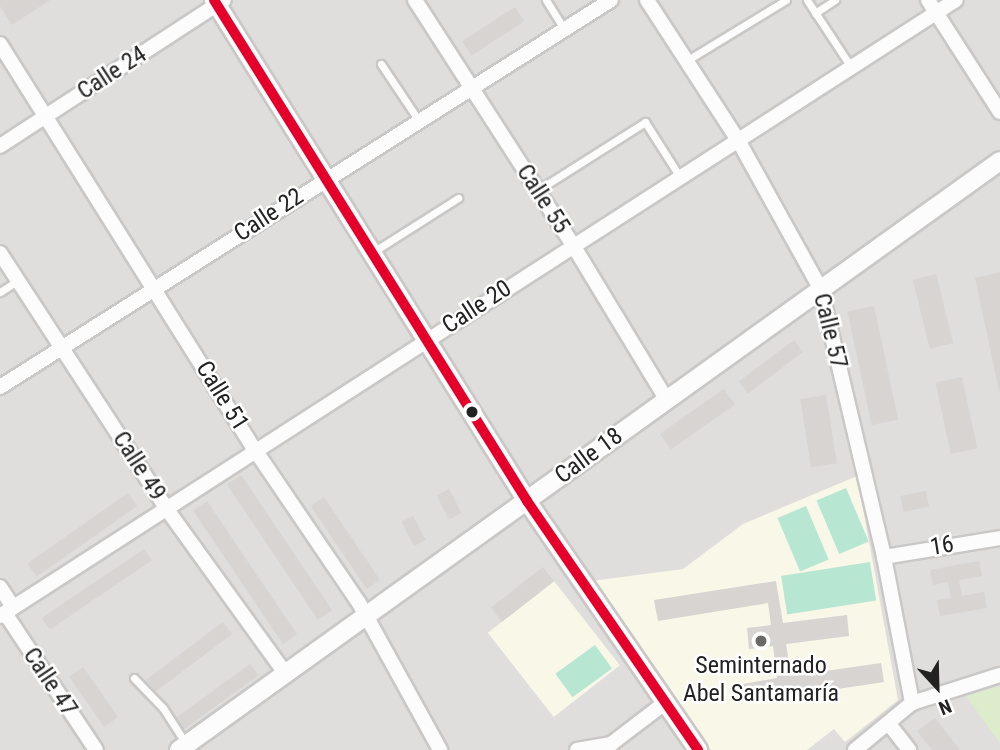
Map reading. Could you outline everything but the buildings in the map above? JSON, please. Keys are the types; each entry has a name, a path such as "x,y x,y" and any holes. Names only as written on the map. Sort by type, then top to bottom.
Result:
{"street":[{"name":"Calle 55","path":"415,0 573,245 667,400"},
{"name":"Calle 22","path":"0,387 326,178 611,0"},
{"name":"Calle 57","path":"647,0 738,140 821,290 884,557 912,703"},
{"path":"928,0 1000,112"},
{"name":"Calle 20","path":"6,612 424,340 956,0"},
{"path":"218,2 424,340 527,501 698,750"},
{"name":"Calle 24","path":"0,146 218,2"},
{"name":"Calle 51","path":"0,44 255,450 359,603 364,617 440,750"},
{"name":"Calle 18","path":"183,747 1000,161"},
{"name":"Calle 49","path":"0,253 166,508 285,673"},
{"name":"16","path":"884,557 1000,538"},
{"name":"Calle 47","path":"0,587 6,612 96,750"},
{"path":"855,750 912,703 1000,675"},
{"path":"576,750 611,744 666,702"},
{"path":"889,724 909,750"}],"lane":[{"path":"546,0 565,30"},
{"path":"686,61 786,0"},
{"path":"807,0 852,68"},
{"path":"815,13 835,0"},
{"path":"381,64 419,121"},
{"path":"538,190 645,122 680,177"},
{"path":"372,252 458,198"},
{"path":"0,292 18,280"},
{"path":"134,678 148,690 183,747"}],"shaded area":[{"path":"0,0 1000,0 1000,750 0,750"},
{"name":"Seminternado Abel Santamaría","path":"857,476 898,700 845,742 834,729 807,750 711,750 592,581 683,569 743,524"},
{"path":"554,581 620,665 554,717 488,633"}],"green space":[{"path":"846,488 869,541 839,554 817,501"},
{"path":"806,506 829,559 800,572 777,518"},
{"path":"870,562 876,601 787,615 781,576"},
{"path":"595,645 612,668 572,697 555,674"},
{"path":"1000,686 1000,743 966,696"}],"transit line":[{"path":"214,0 527,501 698,750"}],"place":[{"name":"Seminternado Abel Santamaría","path":"761,641"}]}
